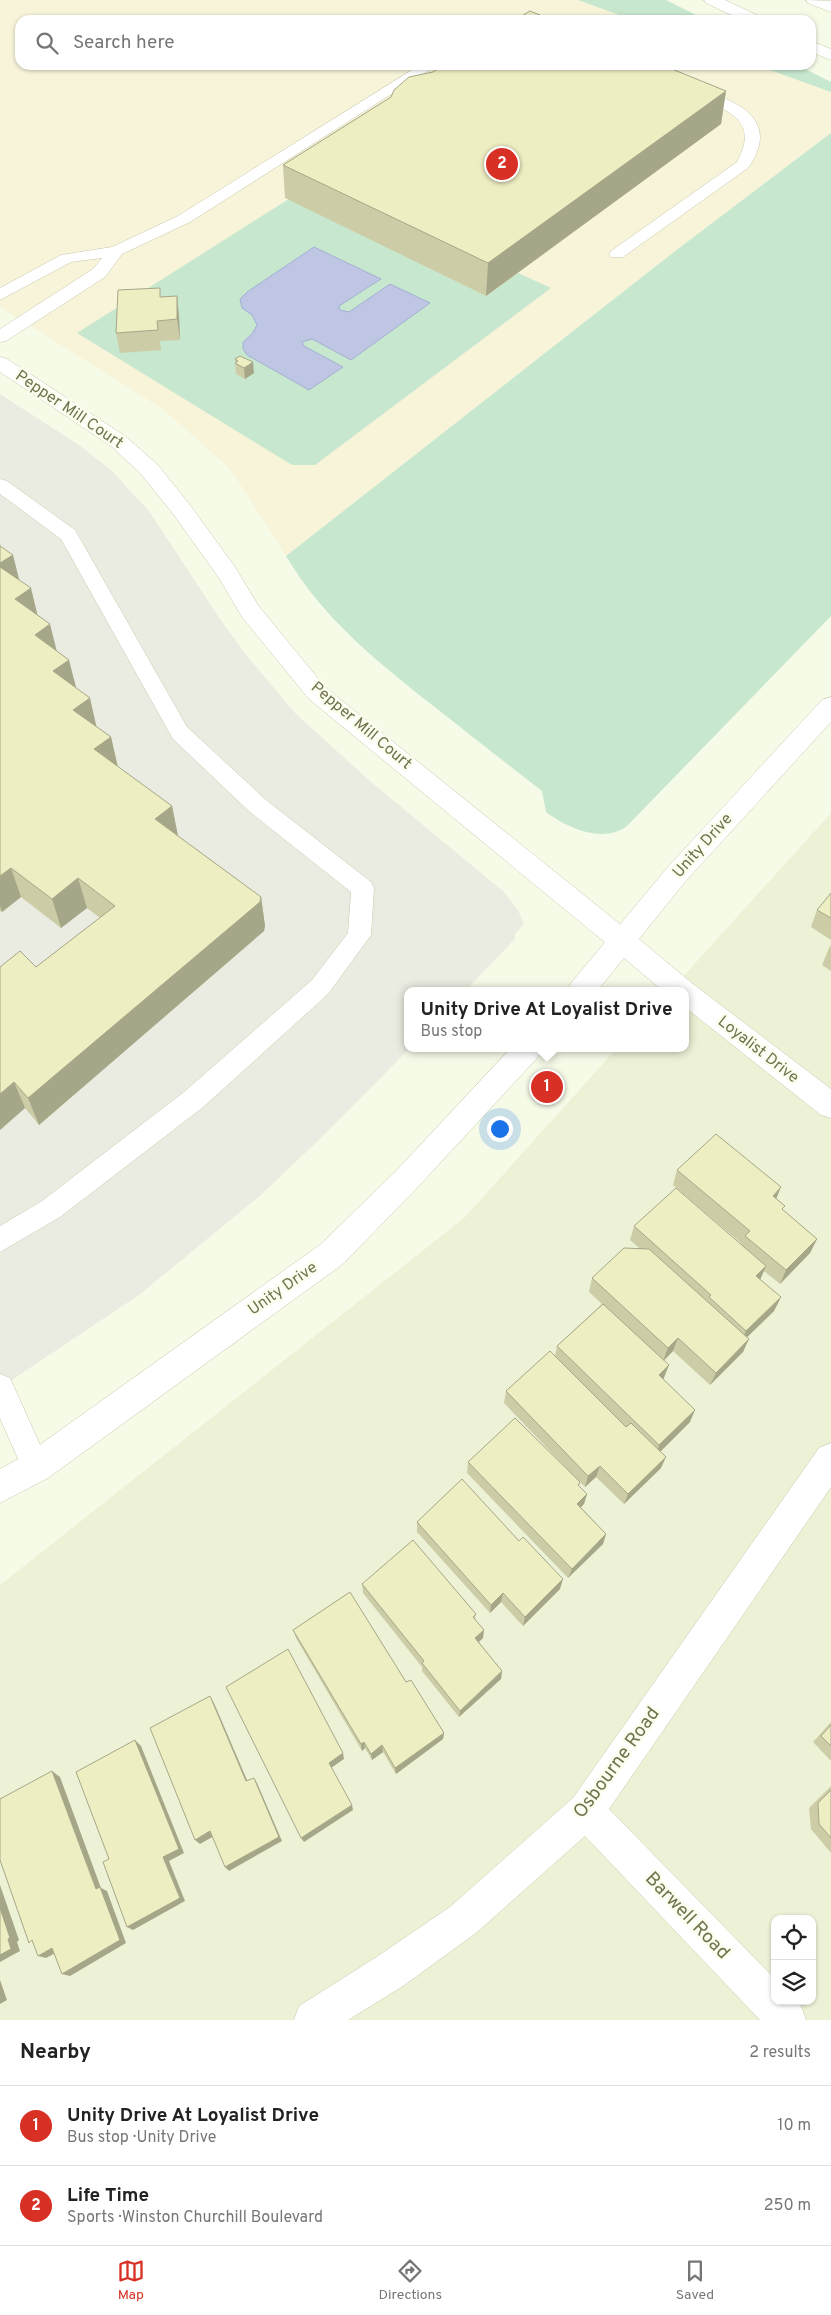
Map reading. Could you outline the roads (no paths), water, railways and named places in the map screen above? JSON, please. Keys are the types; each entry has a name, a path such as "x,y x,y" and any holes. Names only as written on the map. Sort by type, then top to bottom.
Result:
{"street":[{"path":"712,0 744,15"},
{"path":"814,0 831,7"},
{"path":"816,48 831,55"},
{"name":"Pepper Mill Court","path":"0,363 118,441 150,469 222,565 250,611 317,693 622,941"},
{"name":"Unity Drive","path":"584,987 676,876 831,706"},
{"path":"622,941 677,987"},
{"name":"Loyalist Drive","path":"689,995 831,1106"},
{"name":"Unity Drive","path":"0,1487 36,1467 332,1254 406,1180 525,1052"},
{"name":"Osbourne Road","path":"312,2020 389,1972 463,1920 586,1811 831,1459"},
{"name":"Barwell Road","path":"586,1811 787,2020"}],"lane":[{"path":"0,295 67,258 116,251 184,219 422,70"},
{"path":"617,254 743,165 753,146 753,130 743,115 720,103 677,86"},
{"path":"0,337 99,273 116,251"},
{"path":"0,485 68,535 180,733 258,806 363,888 359,935 320,987 193,1100 51,1209 0,1240"},
{"path":"0,1387 36,1467"}],"water":[{"path":"314,247 381,279 339,306 340,310 349,312 390,284 430,303 351,360 312,339 302,342 304,346 343,367 309,390 247,355 243,349 243,342 252,334 257,325 252,315 242,308 240,299 247,292"}],"place":[{"name":"Life Time","path":"502,164"},
{"name":"Unity Drive At Loyalist Drive","path":"547,1087"}]}
